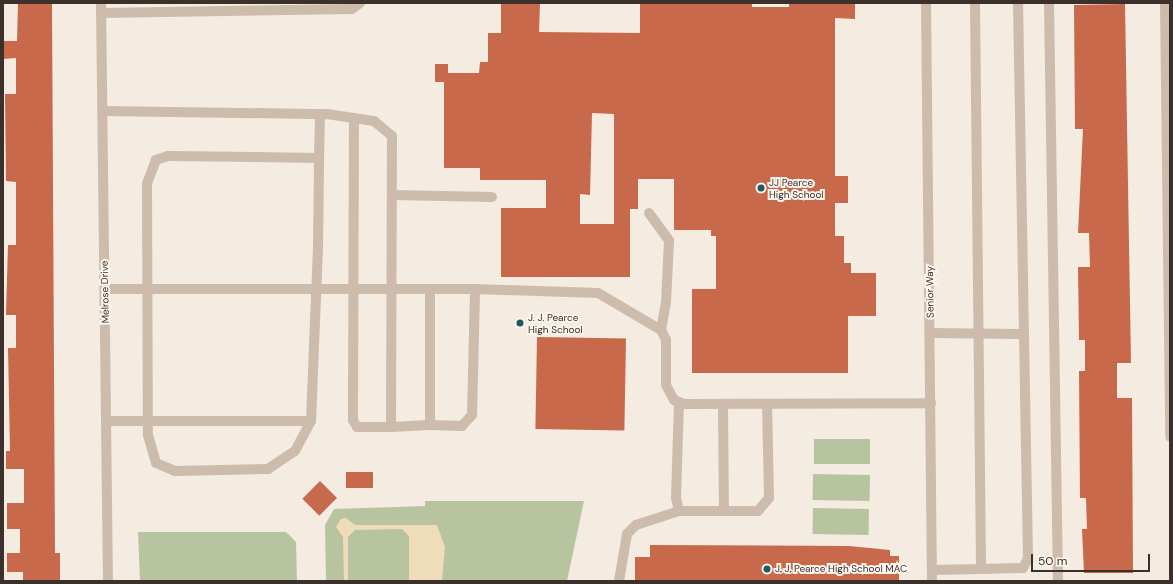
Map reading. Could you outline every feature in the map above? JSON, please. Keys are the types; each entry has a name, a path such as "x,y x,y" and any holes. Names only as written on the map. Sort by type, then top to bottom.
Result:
{"street":[{"path":"101,8 191,7 352,9 360,3"},
{"name":"Senior Way","path":"926,3 932,581"},
{"path":"975,3 981,569"},
{"path":"932,570 1023,568 1028,558 1022,334 1018,3"},
{"path":"1050,3 1058,581"},
{"path":"1164,3 1170,437"},
{"name":"Melrose Drive","path":"101,8 108,581"},
{"path":"102,111 320,114 374,121 392,136 393,289 391,427"},
{"path":"319,158 168,156 156,160 147,184 149,290 148,435 156,463 175,471 268,469 295,451 311,421 319,158 320,114"},
{"path":"354,118 356,289 353,420 357,427 430,425 462,426 472,415 475,289"},
{"path":"392,195 492,197"},
{"path":"649,213 669,241 666,302 661,330"},
{"path":"105,289 475,289 598,293 661,330 666,340 666,385 679,402 676,498 679,511"},
{"path":"430,289 430,425"},
{"path":"930,333 1022,334"},
{"path":"679,402 723,404 931,403"},
{"path":"723,404 724,511"},
{"path":"619,581 627,534 636,525 679,511 758,511 769,498 767,404"},
{"path":"106,421 311,421"}],"green space":[{"path":"814,439 870,439 870,464 814,464"},
{"path":"813,474 870,475 870,501 813,500"},
{"path":"425,501 584,501 567,581 326,581 325,525 334,509 425,506"},
{"path":"813,508 869,509 869,535 813,534"},
{"path":"138,532 286,532 296,542 297,581 140,581"}],"sand":[{"path":"346,518 355,525 437,525 445,547 442,581 409,581 409,536 402,529 355,530 348,537 348,581 344,581 343,537 336,527 341,519"}],"building":[{"path":"18,3 52,3 55,553 60,553 60,581 23,581 23,572 7,572 7,553 20,553 20,529 7,529 7,503 24,503 24,469 6,469 6,451 10,451 8,348 16,348 16,315 6,315 8,245 16,245 16,182 6,181 5,94 16,94 16,58 3,59 3,41 17,41"},
{"name":"JJ Pearce High School","path":"501,3 540,3 539,32 640,33 640,3 752,3 752,7 789,7 789,3 855,3 855,19 835,18 835,176 848,176 848,203 835,203 835,236 844,236 844,263 851,263 851,273 876,273 876,316 848,316 848,373 692,373 692,289 716,289 716,236 711,236 711,230 674,230 674,179 638,179 638,209 630,209 630,277 501,277 501,208 546,208 546,180 480,180 480,168 444,168 444,82 435,82 435,64 448,64 448,73 479,73 480,62 488,62 488,33 501,33","holes":["592,113 614,114 614,224 580,224 580,194 590,195"]},
{"path":"1125,4 1131,363 1117,363 1117,398 1132,398 1133,573 1084,573 1082,529 1087,529 1086,498 1080,498 1079,371 1085,371 1085,340 1079,340 1078,267 1090,267 1089,233 1078,233 1083,129 1075,129 1074,5"},
{"path":"537,337 626,339 624,431 535,429"},
{"path":"346,472 373,472 373,488 346,488"},
{"path":"320,481 337,498 319,516 302,499"},
{"name":"J. J. Pearce High School MAC","path":"650,545 849,546 890,550 890,556 899,556 899,581 635,581 635,557 650,557"}],"place":[{"name":"JJ Pearce High School","path":"761,188"},
{"name":"J. J. Pearce High School","path":"520,323"},
{"name":"J. J. Pearce High School MAC","path":"767,569"}]}
